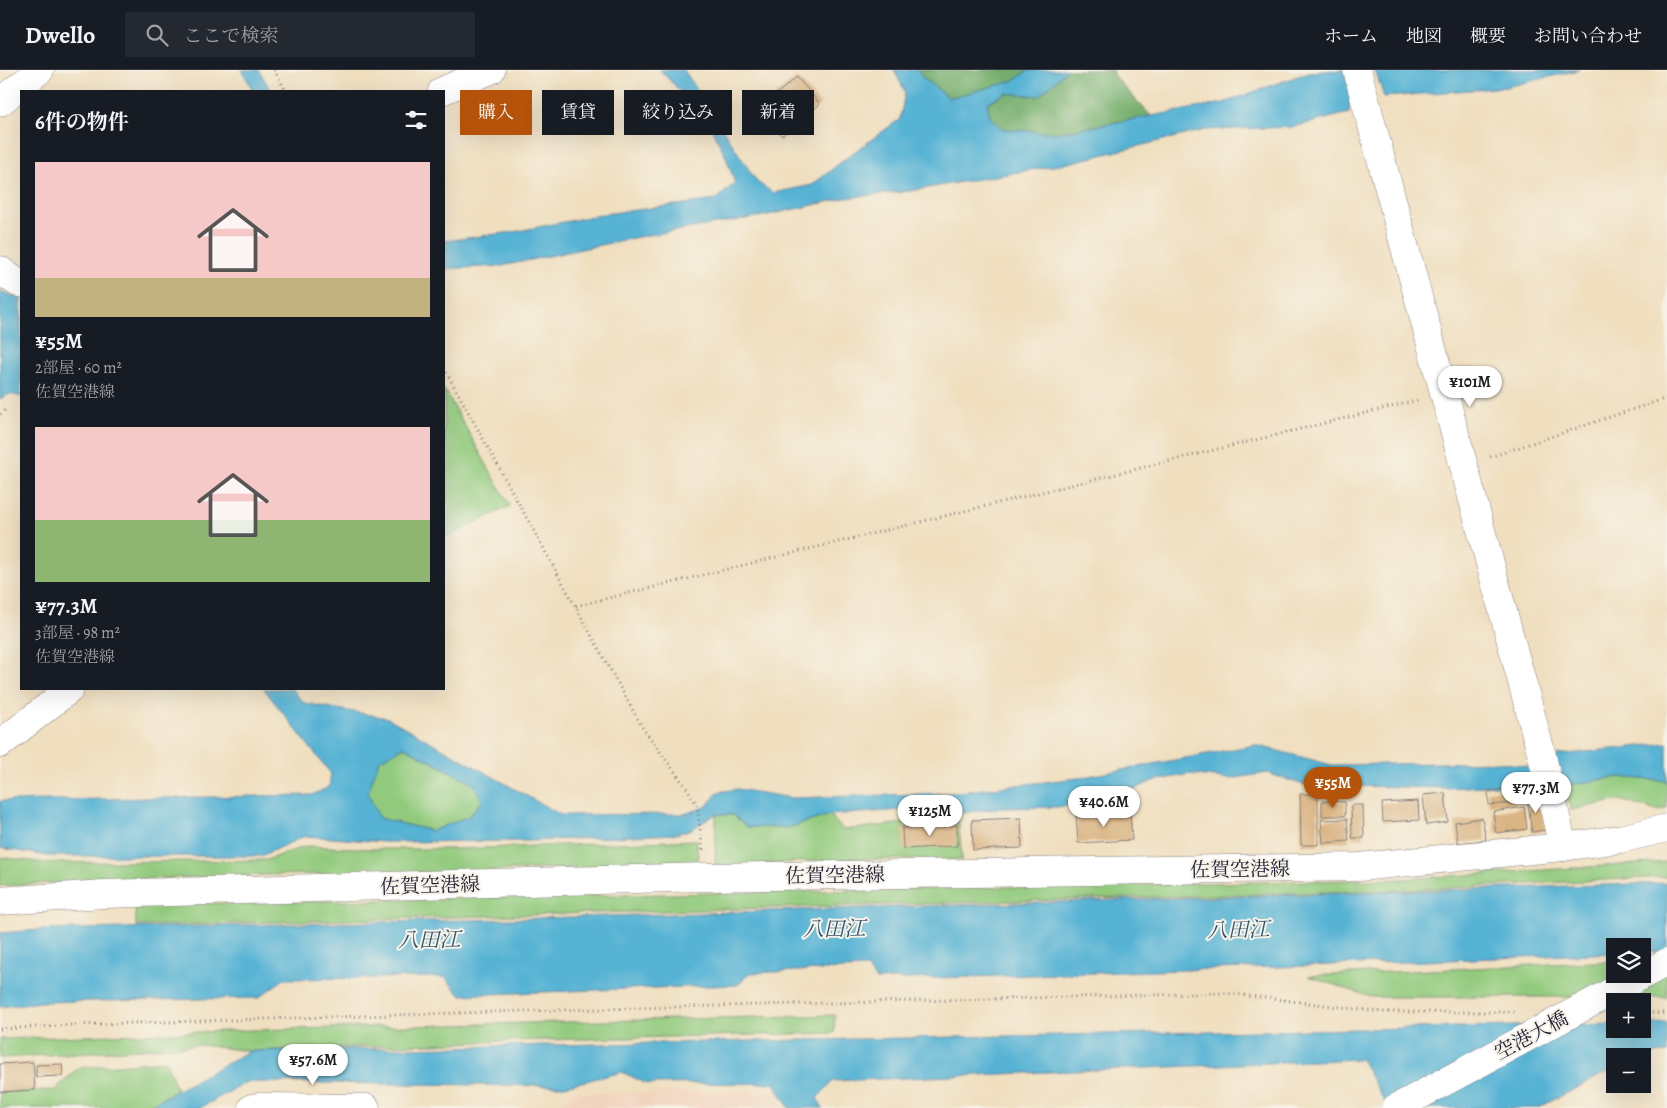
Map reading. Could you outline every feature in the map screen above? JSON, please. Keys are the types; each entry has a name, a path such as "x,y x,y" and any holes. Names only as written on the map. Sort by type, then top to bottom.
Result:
{"main road":[{"path":"0,102 40,70"},
{"path":"444,90 491,70"},
{"path":"1357,70 1542,756 1563,847"},
{"path":"0,270 20,283"},
{"path":"0,744 69,690"},
{"name":"佐賀空港線","path":"0,901 103,894 706,877 1359,867 1563,847 1620,839 1667,828"},
{"name":"空港大橋","path":"1396,1108 1667,962"},
{"path":"252,1108 366,1108"}],"path":[{"path":"274,70 285,90"},
{"path":"445,370 642,727 688,790 696,805 701,831"},
{"path":"576,606 1444,394"},
{"path":"1464,466 1667,398"},
{"path":"0,414 5,410"},
{"path":"0,1029 521,1010 1225,993 1382,1012 1518,1012"},
{"path":"1651,1013 1667,1013"}],"shaded area":[{"path":"772,1092 782,1108 551,1108 575,1093"}],"green space":[{"path":"918,70 1029,70 1013,81 949,98 923,78"},
{"path":"1067,70 1112,70 1114,76 1151,116 1057,133 1002,129 990,117 987,103 1006,93 1039,96"},
{"path":"445,391 510,506 445,538"},
{"path":"404,747 474,784 482,801 469,816 432,831 379,818 368,793 379,759"},
{"path":"1618,777 1667,781 1667,808 1657,811 1620,800 1571,810 1562,786"},
{"path":"716,814 733,815 747,827 787,828 830,815 843,830 958,817 962,860 843,859 715,867"},
{"path":"697,840 698,863 459,872 105,880 0,886 0,857 46,863 266,860 306,846 376,849 458,849"},
{"path":"1667,862 1667,877 1404,890 136,926 135,905 1403,879"},
{"path":"1667,958 1667,997 1651,997 1651,993 1606,993 1606,997 1371,997 1308,976 1606,961 1606,983 1651,983 1651,959"},
{"path":"835,1015 834,1033 506,1041 249,1051 201,1045 0,1058 0,1039 253,1030"},
{"path":"166,1061 177,1090 145,1108 0,1108 0,1092 55,1090 78,1068"}],"water":[{"path":"242,70 259,70 270,90 252,90"},
{"path":"660,70 684,70 697,90 679,90"},
{"path":"894,70 918,70 923,78 949,98 1013,81 1029,70 1067,70 1039,96 1006,93 987,103 990,117 1002,129 1057,133 1223,103 1309,72 1344,70 1351,89 1349,113 1293,127 1205,130 1064,164 910,191 845,198 763,216 638,237 502,266 445,269 445,241 513,232 604,214 716,200 735,183 726,157 715,135 726,135 757,182 773,193 812,185 900,119 905,92"},
{"path":"1375,70 1579,70 1506,87 1384,97"},
{"path":"0,291 20,299 20,397 10,394 0,399"},
{"path":"265,690 293,690 304,703 388,718 561,815 684,814 706,807 718,792 737,789 792,798 950,793 1078,778 1255,745 1332,765 1499,762 1531,767 1553,763 1558,755 1667,743 1667,781 1618,777 1562,786 1540,776 1497,785 1449,788 1304,785 1267,773 1229,779 1190,774 1153,781 1112,799 1057,807 1002,808 961,813 931,808 830,815 787,828 747,827 733,815 716,814 692,829 676,834 530,841 384,842 305,836 261,856 48,856 0,848 0,801 312,795 329,787 331,774","holes":["404,747 474,784 482,801 469,816 432,831 379,818 368,793 379,760"]},
{"name":"八田江","path":"1667,883 1667,951 1651,952 1651,938 1606,938 1606,953 1307,966 876,980 867,968 750,973 737,985 460,995 445,977 284,979 258,998 40,1002 0,1007 0,933 38,930 510,919"},
{"path":"1667,1023 1667,1053 1651,1054 1651,1048 1606,1048 1606,1073 1538,1108 1388,1108 1361,1059 833,1081 817,1098 823,1108 789,1108 774,1083 647,1084 622,1072 565,1086 247,1082 200,1108 145,1108 249,1051 1606,1024 1606,1038 1651,1038 1651,1024"}],"building":[{"path":"797,77 808,90 781,90"},
{"path":"814,97 820,104 814,109"},
{"path":"1513,788 1514,803 1489,805 1488,791"},
{"path":"1445,793 1448,822 1426,825 1423,795"},
{"path":"1300,794 1318,794 1318,845 1301,845"},
{"path":"1541,795 1546,830 1532,832 1527,797"},
{"path":"1322,801 1345,802 1345,816 1322,816"},
{"path":"1418,801 1419,820 1383,822 1382,803"},
{"path":"1351,805 1363,805 1364,838 1352,838"},
{"path":"1524,807 1527,829 1496,833 1493,812"},
{"path":"1130,813 1132,840 1078,843 1076,816"},
{"path":"1021,818 1022,848 973,850 972,820"},
{"path":"1482,818 1486,840 1458,843 1455,822"},
{"path":"1347,819 1349,841 1323,843 1321,820"},
{"path":"957,825 957,846 903,849 902,828"},
{"path":"33,1062 35,1090 0,1092 0,1064"},
{"path":"62,1064 63,1076 36,1077 36,1065"}]}
